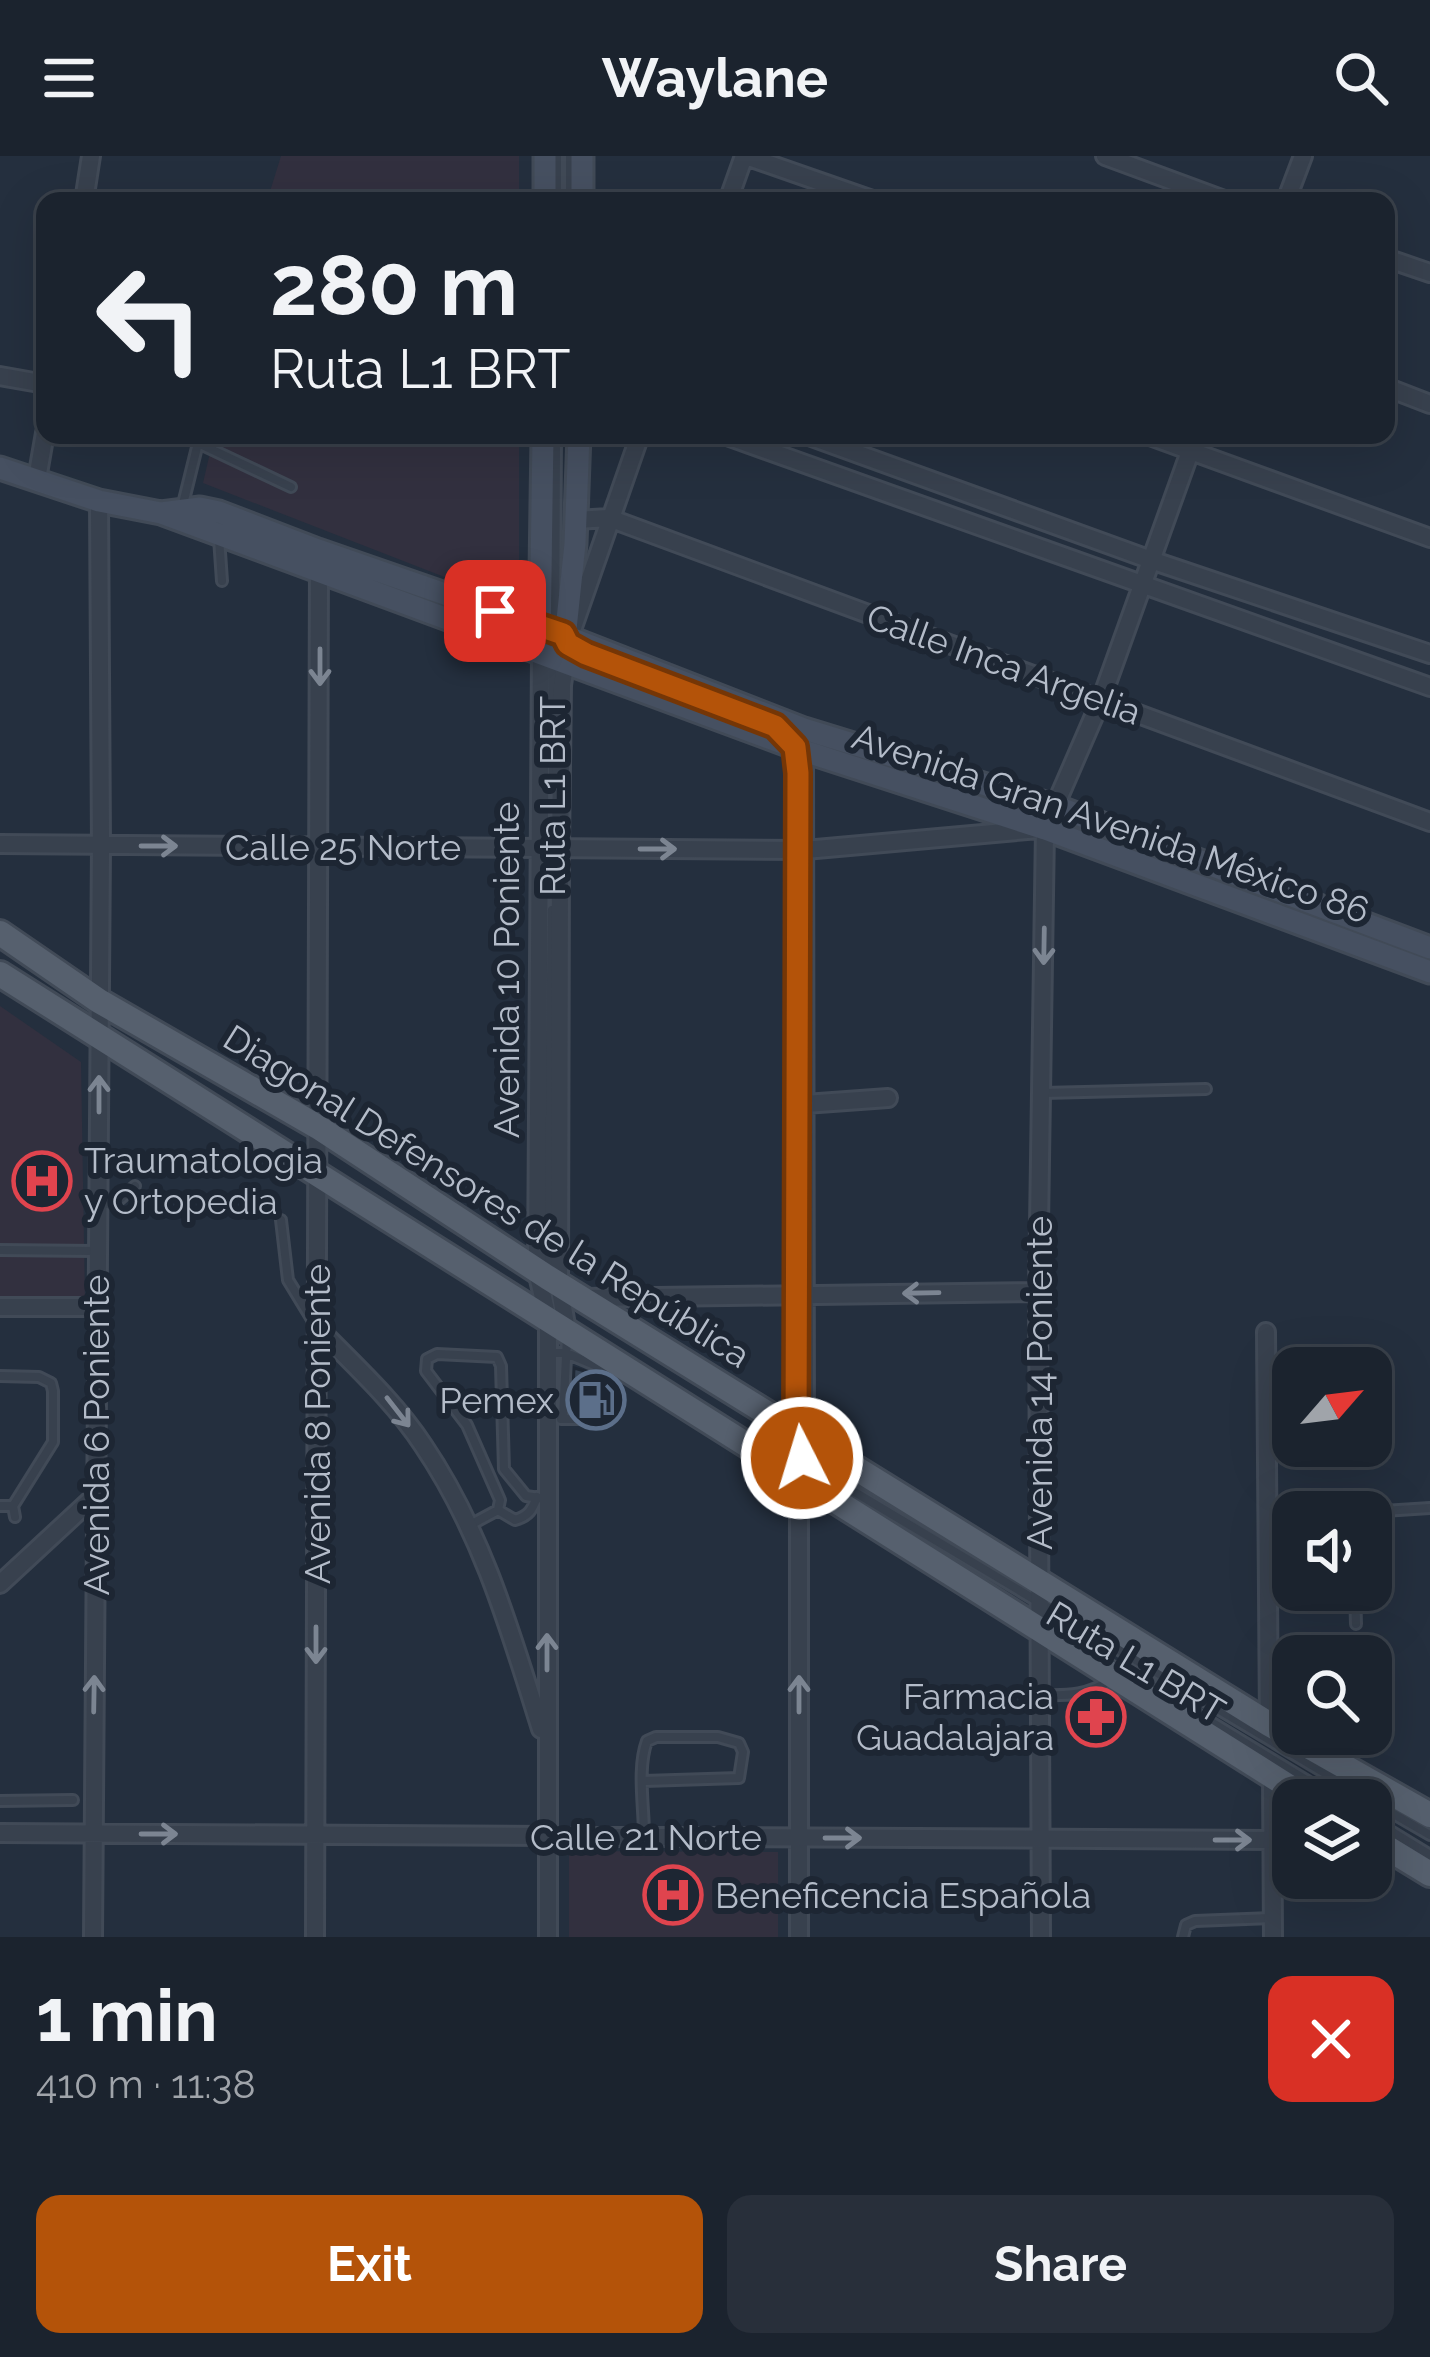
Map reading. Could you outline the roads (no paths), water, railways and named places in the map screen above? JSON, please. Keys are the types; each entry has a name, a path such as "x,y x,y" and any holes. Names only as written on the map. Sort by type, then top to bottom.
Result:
{"main road":[{"name":"Diagonal Defensores de la República","path":"0,933 99,1001 318,1127 801,1435 1039,1609 1114,1677 1277,1779"},
{"name":"Diagonal Defensores de la República","path":"0,974 99,1040 318,1172 559,1335 799,1480 1039,1609 1269,1724 1430,1815"},
{"path":"1392,1848 1430,1874"}],"street":[{"path":"85,192 91,156"},
{"path":"545,156 545,192"},
{"path":"582,156 582,192"},
{"path":"732,192 745,156 849,192"},
{"path":"1105,156 1203,192"},
{"path":"1289,192 1303,156"},
{"path":"1395,261 1430,273"},
{"path":"0,376 36,382"},
{"path":"1395,390 1430,404"},
{"path":"37,479 43,444"},
{"name":"Avenida 10 Poniente","path":"544,444 559,644"},
{"name":"Avenida 10 Poniente","path":"548,1937 542,1498 555,1420 559,1335 548,1277 551,848 559,644 576,520 575,444"},
{"path":"559,644 637,444"},
{"path":"749,444 1430,687"},
{"path":"831,444 1430,654"},
{"path":"1046,829 1100,700 1192,444"},
{"path":"1195,444 1430,538"},
{"name":"Avenida Gran Avenida México 86","path":"0,468 99,501 174,515 219,512 319,562"},
{"name":"Avenida 6 Poniente","path":"93,1937 99,501"},
{"name":"Avenida Gran Avenida México 86","path":"174,515 219,537 319,562 559,644 801,742 1430,972"},
{"name":"Calle Inca Argelia","path":"576,520 609,518 1430,821"},
{"name":"Avenida 8 Poniente","path":"315,1937 319,562"},
{"path":"801,742 805,1104 801,1435"},
{"name":"Avenida Gran Avenida México 86","path":"801,742 1055,806 1430,948"},
{"name":"Calle 25 Norte","path":"0,844 801,849 1046,829"},
{"name":"Avenida 14 Poniente","path":"1041,1937 1038,1292 1046,829"},
{"path":"805,1104 888,1098"},
{"path":"582,1298 1038,1292"},
{"path":"0,1306 97,1307"},
{"path":"317,1327 410,1428 469,1525 503,1606 547,1749"},
{"path":"1266,1332 1269,1724"},
{"path":"799,1480 799,1937"},
{"path":"0,1584 96,1495"},
{"name":"Calle 21 Norte","path":"0,1833 1272,1840"},
{"path":"1273,1899 1273,1937"}],"lane":[{"path":"557,156 557,192"},
{"path":"570,156 571,192"},
{"path":"174,515 198,444"},
{"path":"209,444 291,487"},
{"path":"556,444 559,644"},
{"path":"559,644 574,444"},
{"path":"219,537 222,580"},
{"path":"801,849 801,1295"},
{"path":"1041,1094 1206,1089"},
{"path":"98,1206 119,1200 135,1186"},
{"path":"281,1220 288,1280 317,1327"},
{"path":"0,1250 98,1251"},
{"name":"Ruta L1 BRT","path":"559,1335 1334,1779"},
{"path":"498,1510 497,1489 479,1447 426,1371 428,1360 437,1354 497,1357 504,1468 526,1496 542,1498"},
{"path":"609,1365 609,1386"},
{"path":"0,1376 39,1377 53,1390 53,1442 14,1511 0,1506"},
{"path":"555,1420 604,1419 609,1414"},
{"path":"498,1510 515,1520 524,1518 542,1498"},
{"path":"1392,1510 1430,1508"},
{"path":"469,1525 498,1510"},
{"name":"Ruta L1 BRT","path":"1039,1609 1307,1779"},
{"path":"1356,1611 1356,1624"},
{"path":"1040,1694 1096,1691 1114,1677"},
{"path":"644,1781 740,1778 740,1743 718,1737 647,1741 644,1750 644,1781 644,1837"},
{"path":"0,1801 73,1800"},
{"name":"Ruta L1 BRT","path":"1392,1813 1430,1835"},
{"path":"1392,1842 1430,1855"},
{"path":"1183,1937 1186,1925 1195,1921 1273,1918"}],"place":[{"name":"Traumatologia y Ortopedia","path":"42,1181"},
{"name":"Pemex","path":"596,1400"},
{"name":"Farmacia Guadalajara","path":"1096,1717"},
{"name":"Beneficencia Española","path":"673,1895"}]}
